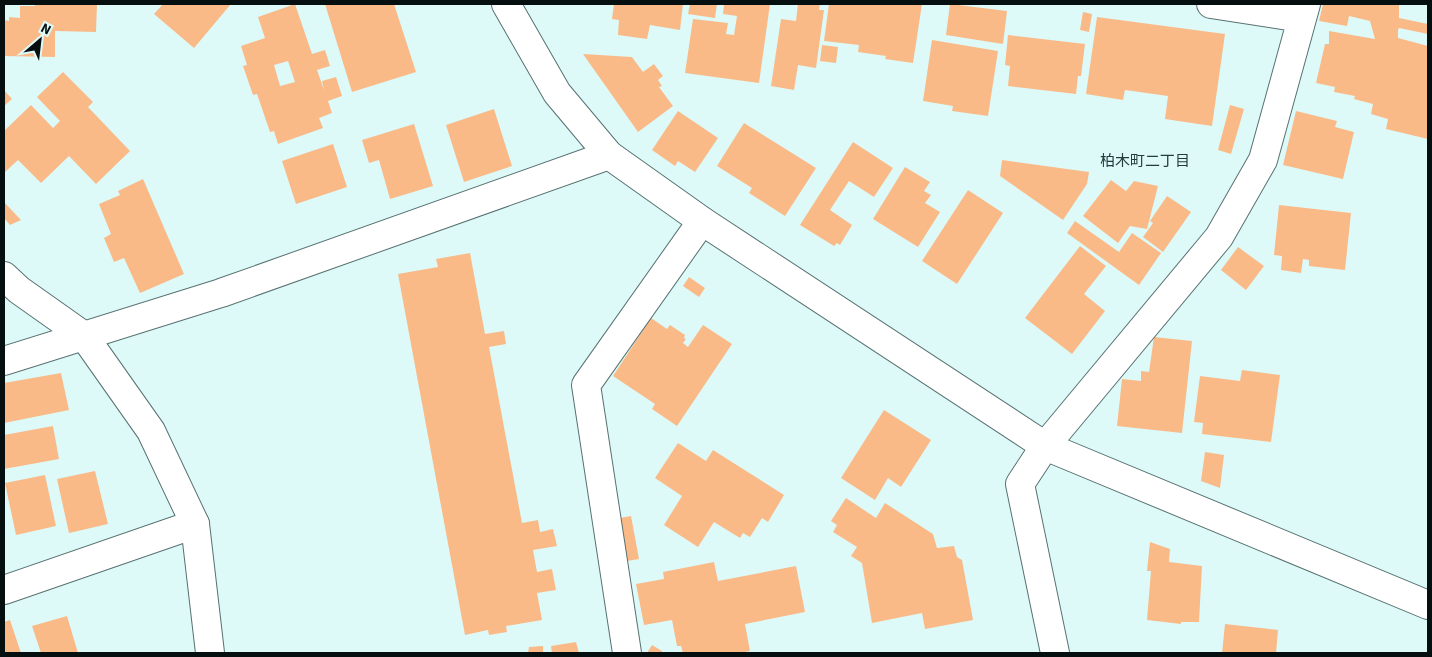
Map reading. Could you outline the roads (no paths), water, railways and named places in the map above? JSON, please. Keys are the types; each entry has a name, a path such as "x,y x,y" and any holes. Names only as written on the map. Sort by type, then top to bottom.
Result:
{"street":[{"path":"506,4 558,93 609,155 702,221 1045,446 1428,605"},
{"path":"1055,653 1020,484 1045,446 1219,238 1263,160 1304,11 1211,4"},
{"path":"4,361 221,293 609,155"},
{"path":"627,653 586,385 702,221"},
{"path":"4,276 19,290 84,336 151,430 195,524 210,653"},
{"path":"4,590 195,524"}],"district":[{"name":"柏木町二丁目","path":"1145,161"}]}
